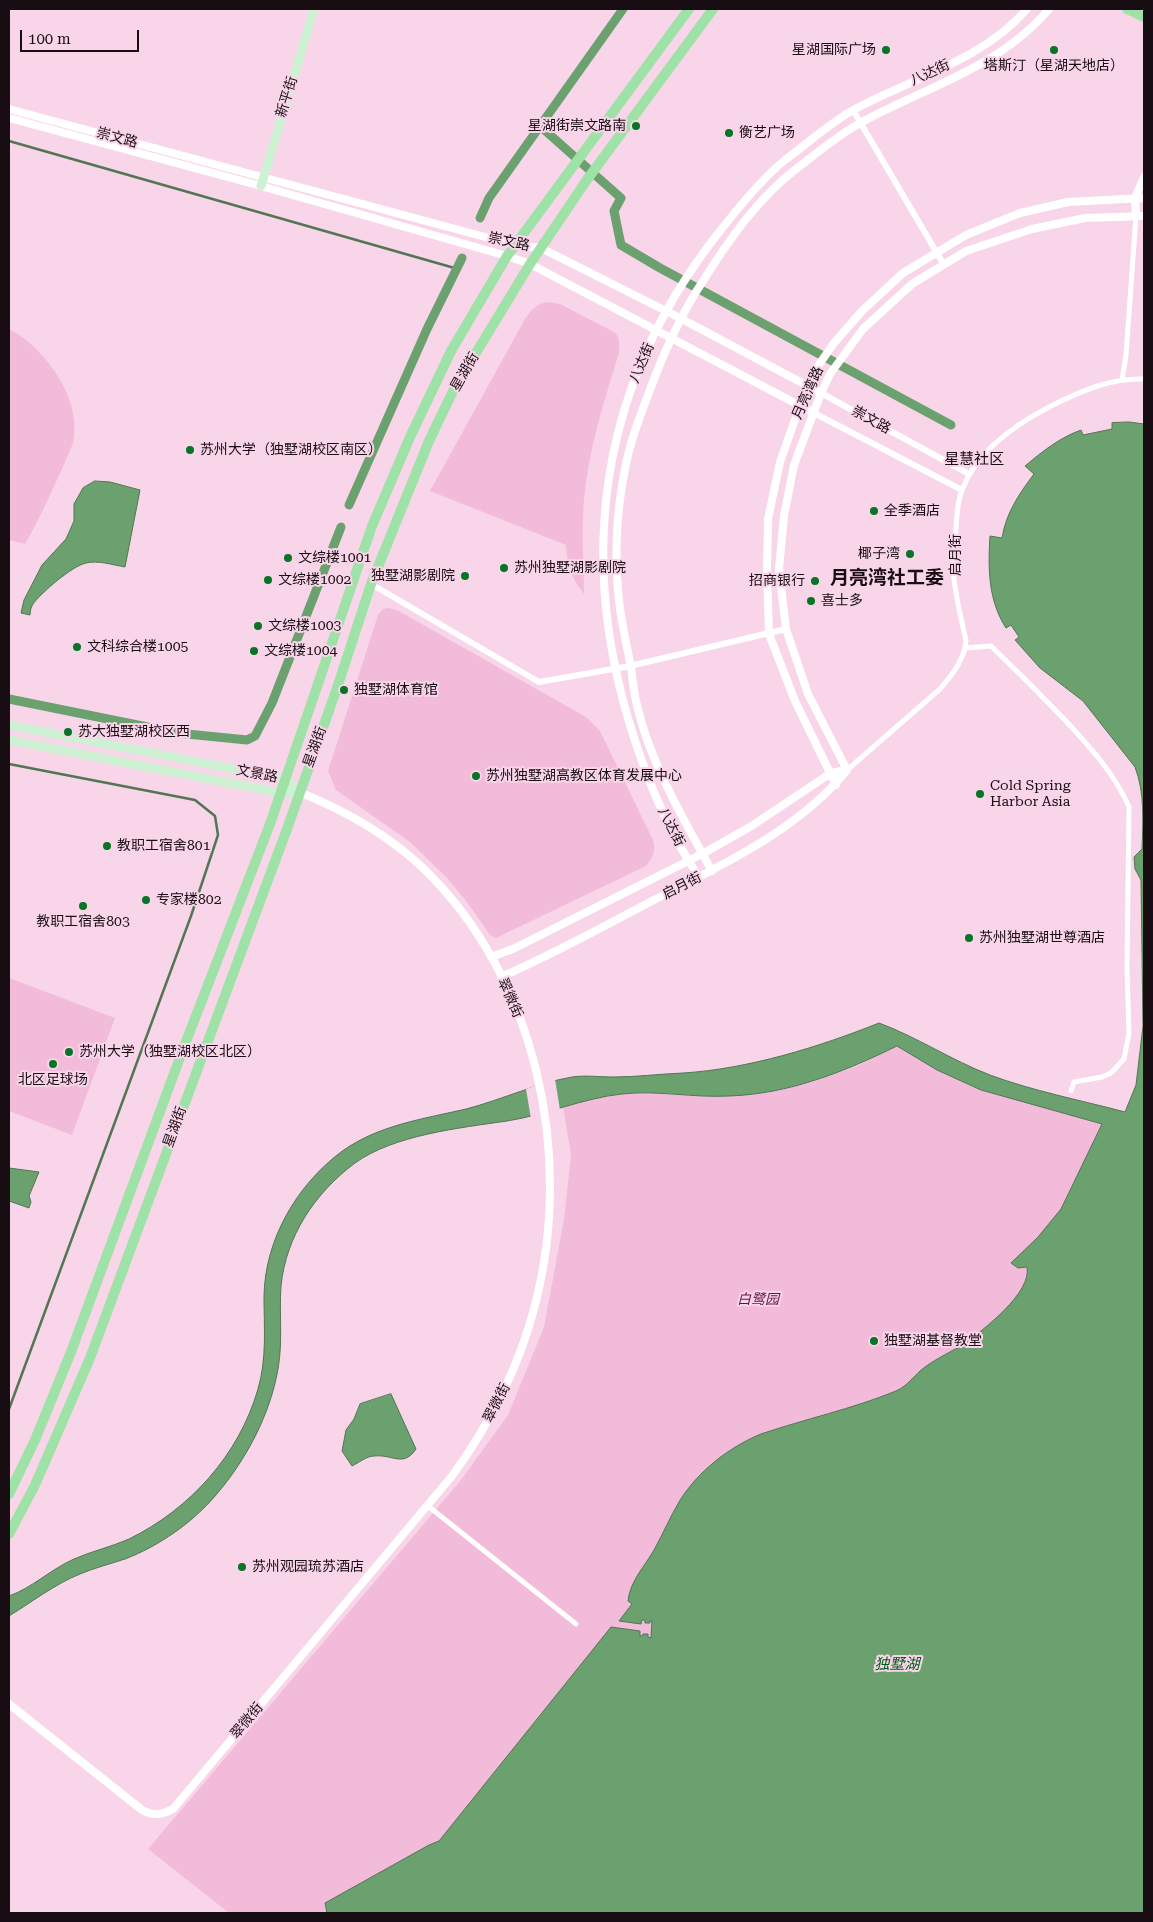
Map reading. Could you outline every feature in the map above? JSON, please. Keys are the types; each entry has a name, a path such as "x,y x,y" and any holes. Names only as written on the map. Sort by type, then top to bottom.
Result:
{"main road":[{"name":"新平街","path":"263,182 314,9"},
{"name":"星湖街","path":"9,1494 35,1440 71,1352 182,1052 281,793 372,526 410,437 451,351 507,256 689,9"},
{"name":"星湖街","path":"9,1534 35,1485 90,1358 287,829 337,688 371,584 411,483 454,389 530,264 586,181 713,9"},
{"path":"1127,9 1144,17"},
{"name":"文景路","path":"9,726 285,779 299,792"},
{"name":"文景路","path":"9,740 281,793 299,792"}],"street":[{"name":"八达街","path":"699,877 688,861 660,805 640,759 614,669 605,606 602,563 605,509 610,471 621,420 635,378 665,311 693,266 735,213 782,162 853,110 944,68 979,48 1027,9"},
{"name":"八达街","path":"712,871 673,800 638,710 620,607 617,561 619,512 625,467 637,426 680,318 691,299 736,234 758,207 792,172 861,123 950,81 987,60 1034,26 1049,9"},
{"name":"崇文路","path":"9,109 263,182 530,264 962,490"},
{"path":"853,110 944,265"},
{"name":"崇文路","path":"9,118 446,226 515,245 541,248 680,318 970,474"},
{"path":"1122,380 1140,216 1135,198 1144,177"},
{"name":"月亮湾路","path":"836,784 795,701 769,634 766,572 768,519 780,462 807,386 834,343 862,312 903,273 966,235 1020,213 1068,202 1144,198"},
{"name":"月亮湾路","path":"847,770 808,694 786,629 780,569 784,516 794,464 830,374 863,329 912,284 966,251 1032,229 1085,218 1140,216"},
{"name":"启月街","path":"500,977 592,933 712,871 798,817 836,784 847,770 940,689 953,675 966,648 953,566 958,505 962,490 970,474 983,455 1005,436 1042,410 1098,385 1122,380 1144,379"},
{"path":"371,584 539,682 630,666 786,629"},
{"path":"966,648 991,646 1030,683 1092,750 1122,790 1129,807 1127,968 1130,1032 1124,1059 1111,1072 1102,1077 1074,1082 1072,1091"},
{"name":"启月街","path":"491,957 513,948 702,854 750,827 831,774 847,770"},
{"name":"翠微街","path":"9,1704 142,1810 156,1815 166,1813 176,1805 428,1506 463,1460 493,1412 517,1360 530,1324 543,1268 548,1230 550,1173 545,1116 538,1078 521,1024 491,957 455,903 434,879 410,857 357,819 329,804 299,792"},
{"path":"428,1506 576,1624"}],"green space":[{"path":"549,302 560,304 614,332 619,341 619,353 606,394 590,457 584,499 584,594 570,571 566,545 430,491 525,319 535,308"},
{"path":"9,329 35,348 57,374 71,405 74,421 74,437 71,449 25,544 9,540"},
{"name":"苏州独墅湖高教区体育发展中心","path":"383,609 397,610 586,717 600,731 653,840 653,854 646,866 496,938 490,935 467,902 447,878 410,842 336,790 328,771 378,615"},
{"name":"北区足球场","path":"9,978 115,1018 72,1135 9,1111"},
{"name":"白鹭园","path":"897,1046 937,1070 981,1090 1102,1124 1092,1258 468,1913 229,1913 148,1849 461,1480 508,1415 544,1327 564,1219 571,1155 563,1107 589,1099 624,1093 731,1096 785,1089 813,1082 859,1065"}],"water":[{"name":"独墅湖","path":"1129,422 1144,424 1144,1913 327,1913 325,1903 439,1841 611,1627 640,1631 640,1636 648,1634 648,1637 651,1638 652,1621 645,1623 645,1620 642,1620 641,1624 619,1621 632,1604 628,1601 635,1580 654,1550 686,1491 704,1471 726,1453 749,1439 863,1403 900,1389 925,1367 972,1338 1004,1310 1022,1288 1027,1277 1027,1267 1018,1268 1011,1263 1038,1237 1061,1209 1102,1124 981,1090 937,1070 897,1046 836,1073 773,1091 729,1096 635,1093 607,1096 522,1118 428,1134 408,1139 371,1153 355,1163 327,1188 315,1202 296,1233 289,1250 281,1286 281,1338 278,1369 269,1403 247,1452 216,1495 174,1533 138,1554 71,1578 9,1616 9,1596 74,1559 129,1539 151,1527 192,1496 225,1458 250,1413 261,1377 264,1354 266,1275 277,1235 297,1198 310,1181 341,1152 370,1135 401,1124 466,1109 532,1087 577,1076 622,1077 708,1071 733,1067 783,1056 879,1023 962,1063 1006,1081 1125,1112 1136,1085 1143,1026 1141,880 1135,869 1134,857 1142,849 1143,808 1138,777 1135,767 1083,701 1040,668 1015,640 1019,637 1011,625 1006,628 992,595 989,560 990,536 1002,538 1014,504 1034,474 1025,466 1052,445 1073,433 1081,430 1083,435 1112,429 1112,423"},
{"path":"95,481 110,482 140,490 125,567 95,562 80,565 57,580 37,599 32,605 30,615 21,613 24,600 42,565 66,539 74,521 74,504 83,488"},
{"path":"9,1168 39,1172 29,1196 31,1202 29,1208 9,1201"},
{"path":"391,1394 416,1449 407,1458 397,1459 371,1456 352,1466 342,1451 346,1430 354,1419 360,1404"}],"pier":[{"path":"555,1079 560,1110 531,1119 526,1089"}],"waterway":[{"path":"480,218 489,198 623,9"},
{"path":"540,126 621,198 614,211 621,245 660,268 951,425"},
{"path":"9,141 458,269"},
{"path":"349,505 427,329 462,258"},
{"path":"9,699 177,733 247,740 255,736 272,703 341,527"},
{"path":"9,764 195,800 215,816 218,835 191,916 9,1409"}],"place":[{"name":"星湖国际广场","path":"886,50"},
{"name":"塔斯汀（星湖天地店）","path":"1054,50"},
{"name":"星湖街崇文路南","path":"636,126"},
{"name":"衡艺广场","path":"729,133"},
{"name":"苏州大学（独墅湖校区南区）","path":"190,450"},
{"name":"全季酒店","path":"874,511"},
{"name":"椰子湾","path":"910,554"},
{"name":"文综楼1001","path":"288,558"},
{"name":"苏州独墅湖影剧院","path":"504,568"},
{"name":"独墅湖影剧院","path":"465,576"},
{"name":"文综楼1002","path":"268,580"},
{"name":"招商银行","path":"815,581"},
{"name":"喜士多","path":"811,601"},
{"name":"文综楼1003","path":"258,626"},
{"name":"文科综合楼1005","path":"77,647"},
{"name":"文综楼1004","path":"254,651"},
{"name":"独墅湖体育馆","path":"344,690"},
{"name":"苏大独墅湖校区西","path":"68,732"},
{"name":"苏州独墅湖高教区体育发展中心","path":"476,776"},
{"name":"Cold Spring Harbor Asia","path":"980,794"},
{"name":"教职工宿舍801","path":"107,846"},
{"name":"专家楼802","path":"146,900"},
{"name":"教职工宿舍803","path":"83,906"},
{"name":"苏州独墅湖世尊酒店","path":"969,938"},
{"name":"苏州大学（独墅湖校区北区）","path":"69,1052"},
{"name":"北区足球场","path":"53,1064"},
{"name":"独墅湖基督教堂","path":"874,1341"},
{"name":"苏州观园琉苏酒店","path":"242,1567"}],"district":[{"name":"星慧社区","path":"974,460"},
{"name":"月亮湾社工委","path":"887,578"}]}
